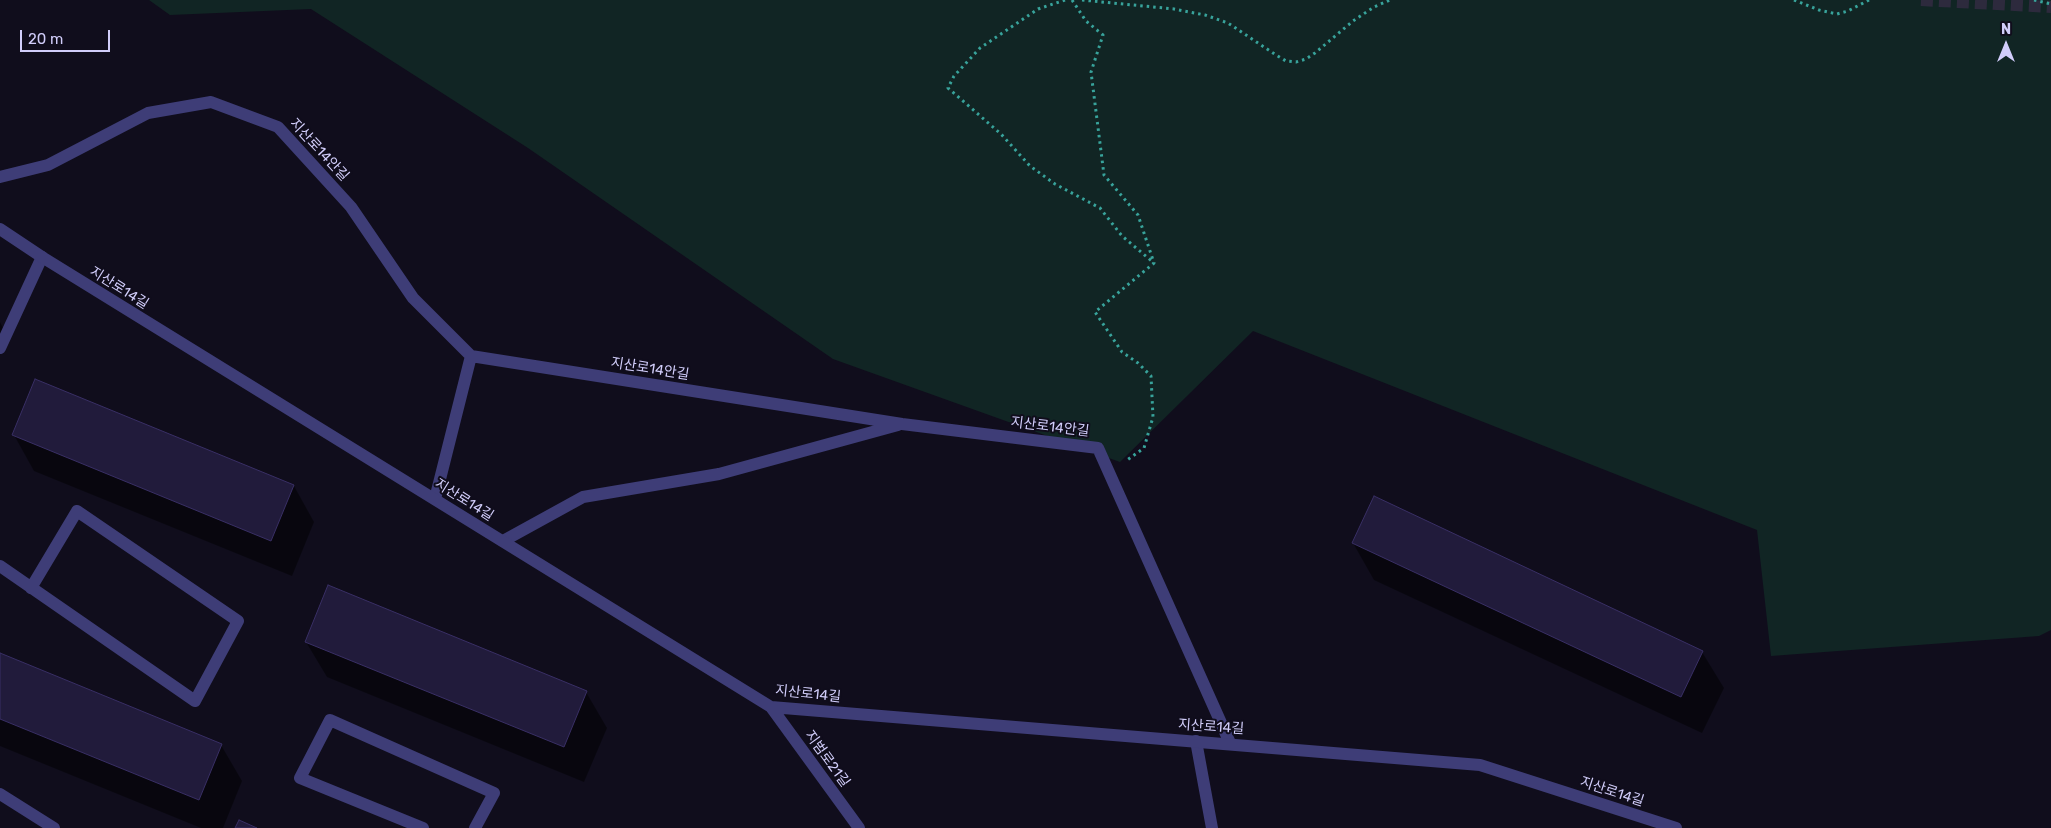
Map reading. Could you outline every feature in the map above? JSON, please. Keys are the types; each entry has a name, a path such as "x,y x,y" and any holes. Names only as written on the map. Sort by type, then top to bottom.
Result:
{"street":[{"name":"지산로14안길","path":"0,178 48,165 148,113 211,102 278,127 351,207 413,298 471,356 902,424 1098,448 1230,743"},
{"name":"지산로14길","path":"0,229 42,258 771,707 1230,743 1480,765 1676,828"},
{"path":"0,348 42,258"},
{"path":"435,499 471,356"},
{"path":"503,541 583,497 719,474 902,424"},
{"path":"0,566 31,588 195,701 238,621 77,511 31,588"},
{"name":"지범로21길","path":"771,707 859,828"},
{"path":"423,828 300,778 330,720 494,793 475,828"},
{"path":"1196,741 1212,828"},
{"path":"0,794 54,828"}],"path":[{"path":"1065,0 1038,9 980,48 954,76 948,88 1001,134 1030,166 1055,184 1100,208 1122,236 1154,263"},
{"path":"1072,0 1086,21 1103,35 1091,72 1104,175 1138,215 1154,263"},
{"path":"1082,0 1174,8 1205,15 1228,23 1286,61 1296,62 1306,59 1315,53 1353,20 1374,6 1390,0"},
{"path":"1794,0 1837,14 1848,11 1869,0"},
{"path":"2034,0 2051,4"},
{"path":"1108,473 1144,448 1153,417 1151,376 1138,363 1122,352 1095,312 1154,263"}],"green space":[{"path":"149,0 2051,0 2051,630 2039,636 1771,656 1757,530 1253,331 1120,462 833,359 528,148 311,9 170,15"}],"building":[{"path":"35,379 294,485 271,541 12,435"},
{"path":"1374,496 1703,651 1681,697 1352,543"},
{"path":"328,585 587,691 564,747 305,642"},
{"path":"0,653 222,744 199,800 0,719"},
{"path":"239,820 257,828 235,828"}],"tunnel":[{"path":"1921,0 2051,7"}]}
